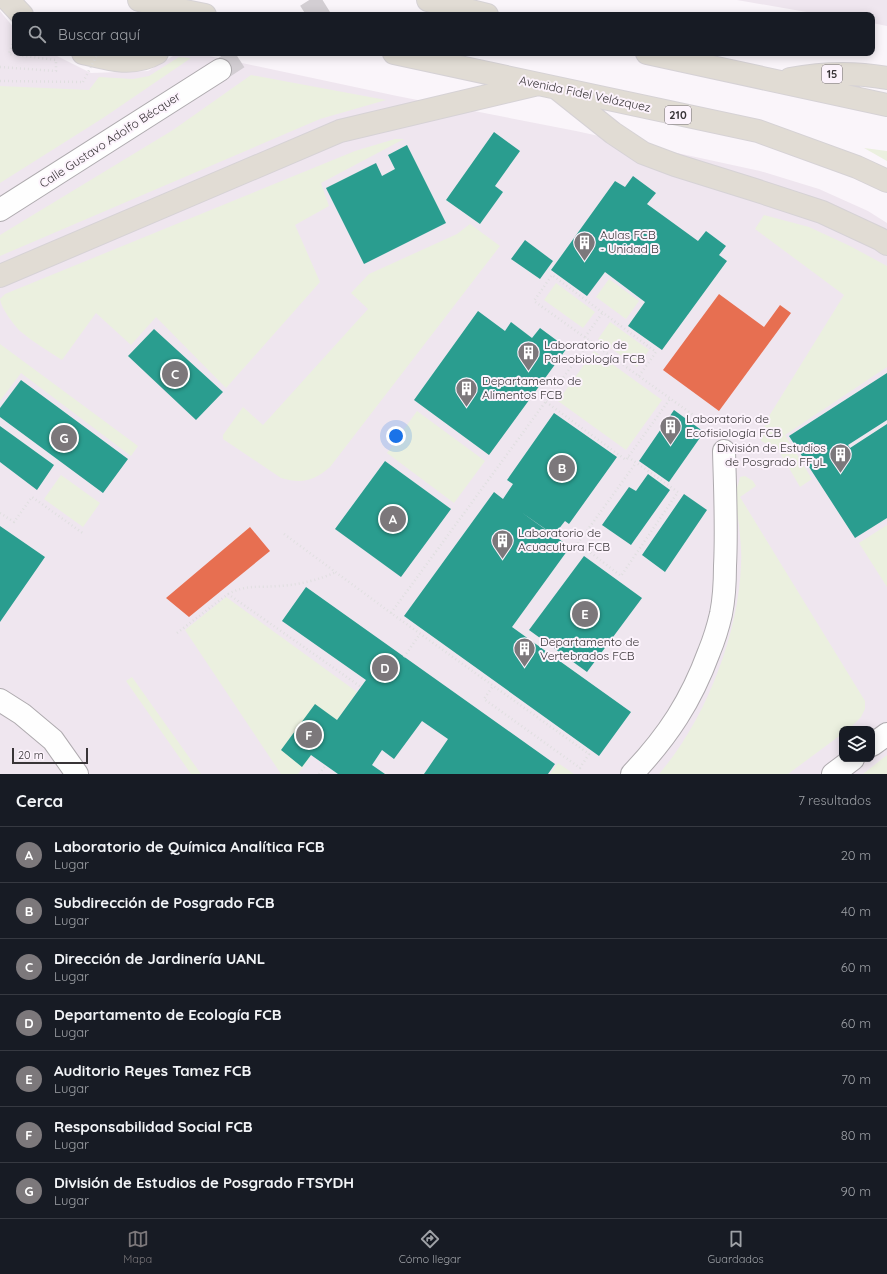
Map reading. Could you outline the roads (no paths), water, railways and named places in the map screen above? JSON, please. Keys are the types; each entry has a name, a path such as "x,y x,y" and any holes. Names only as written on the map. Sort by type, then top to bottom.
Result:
{"highway":[{"path":"8,0 19,12"},
{"path":"139,0 190,12"},
{"path":"428,0 475,12"},
{"path":"94,56 112,61 142,59 150,56"},
{"name":"Avenida Fidel Velázquez","path":"408,56 758,131 857,167 887,181"},
{"name":"15","path":"661,56 777,81 805,76 833,74 856,74 887,78"},
{"path":"777,81 887,105"},
{"path":"0,276 340,131 546,85 643,153 675,165 822,212 880,239 887,244"}],"street":[{"name":"Calle Gustavo Adolfo Bécquer","path":"0,210 220,70"},
{"path":"632,774 666,736 693,691 708,654 721,614 725,582 726,550 724,451"},
{"path":"0,700 22,714 53,740 77,774"},
{"path":"875,743 887,734"},
{"path":"833,774 849,762"}],"tunnel":[{"path":"311,12 330,0"},
{"path":"220,70 241,56"}],"place":[{"name":"Aulas FCB - Unidad B","path":"584,262"},
{"name":"Laboratorio de Paleobiología FCB","path":"529,372"},
{"name":"Dirección de Jardinería UANL","path":"175,374"},
{"name":"Departamento de Alimentos FCB","path":"466,408"},
{"name":"División de Estudios de Posgrado FTSYDH","path":"64,438"},
{"name":"Laboratorio de Ecofisiología FCB","path":"671,446"},
{"name":"Subdirección de Posgrado FCB","path":"562,468"},
{"name":"División de Estudios de Posgrado FFyL","path":"841,474"},
{"name":"Laboratorio de Química Analítica FCB","path":"393,519"},
{"name":"Laboratorio de Acuacultura FCB","path":"503,560"},
{"name":"Auditorio Reyes Tamez FCB","path":"585,614"},
{"name":"Departamento de Ecología FCB","path":"385,668"},
{"name":"Departamento de Vertebrados FCB","path":"524,668"},
{"name":"Responsabilidad Social FCB","path":"309,735"}]}
